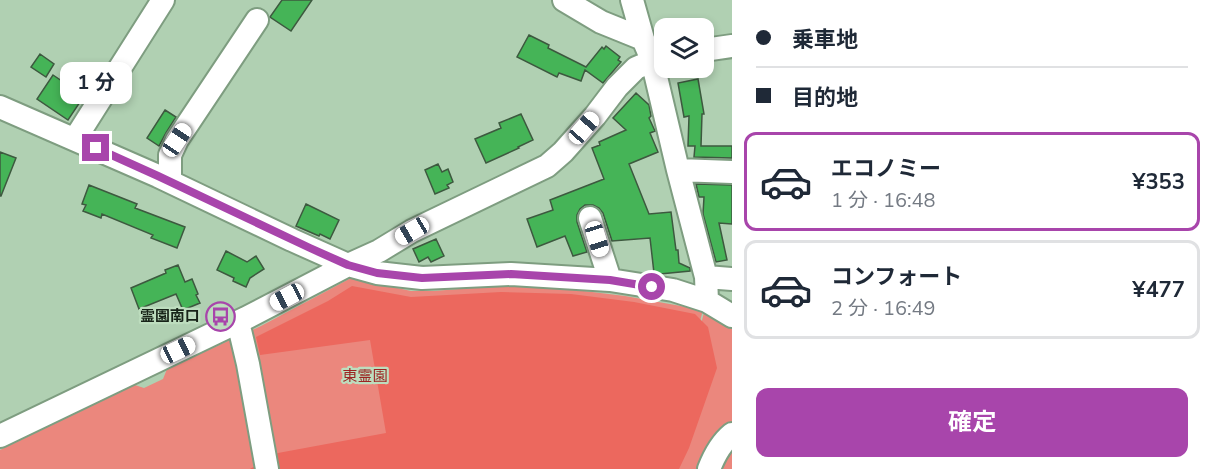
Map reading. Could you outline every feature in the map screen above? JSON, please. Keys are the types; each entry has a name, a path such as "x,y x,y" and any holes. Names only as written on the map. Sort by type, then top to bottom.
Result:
{"street":[{"path":"75,140 163,0"},
{"path":"564,0 601,22 643,39"},
{"path":"632,0 643,39 654,53"},
{"path":"170,181 170,155 177,140 257,20"},
{"path":"714,49 732,46"},
{"path":"0,436 238,322 379,251 412,231 547,166 576,138 617,87 636,68 654,60"},
{"path":"662,78 678,170 706,277 707,302"},
{"path":"0,107 170,181 348,265 377,273 422,278 511,274 610,280 673,290 707,302 732,316"},
{"path":"678,170 732,172"},
{"path":"590,218 610,280"},
{"path":"706,277 732,279"},
{"path":"238,322 249,364 267,469"},
{"path":"709,469 716,454 732,434"}],"green space":[{"name":"東霊園","path":"351,278 411,291 497,286 567,289 625,296 703,310 661,469 0,469 0,450 135,385 144,388 163,379 167,369 261,326"},
{"path":"707,301 732,316 732,469 663,469"}],"shaded area":[{"name":"東霊園","path":"352,286 411,297 501,292 571,294 634,302 695,314 708,327 717,368 689,448 679,469 250,469 278,453 386,433 370,340 260,355 256,337 328,301"}],"building":[{"path":"282,0 312,0 291,31 270,17"},
{"path":"529,35 549,45 548,48 586,67 602,47 604,49 606,46 620,57 618,60 621,62 603,83 585,70 581,81 559,73 557,77 517,57"},
{"path":"40,54 54,64 46,77 31,67"},
{"path":"53,75 84,96 68,120 37,99"},
{"path":"698,79 704,114 702,114 701,146 732,146 732,158 694,157 695,146 688,146 689,116 684,117 678,83"},
{"path":"636,93 649,105 651,116 649,118 655,131 650,133 658,152 629,164 649,214 671,212 679,263 690,268 690,271 654,273 650,238 612,241 603,213 593,205 585,205 577,215 577,222 587,252 573,256 565,236 537,247 527,219 553,210 550,200 604,179 592,148 600,145 599,142 626,130 613,118"},
{"path":"165,110 176,117 159,146 147,138"},
{"path":"521,114 533,140 486,163 475,139 501,128 499,123"},
{"path":"0,152 16,158 1,196 0,196"},
{"path":"438,164 442,172 448,169 453,182 447,185 449,188 435,194 425,170"},
{"path":"696,184 732,185 732,224 719,223 727,260 716,262 703,214 704,197 699,197"},
{"path":"89,185 137,204 135,208 185,227 177,248 151,238 153,235 102,214 101,218 83,211 86,205 82,204"},
{"path":"306,204 339,220 330,239 296,226"},
{"path":"436,239 444,256 431,262 428,257 419,262 413,249"},
{"path":"226,251 247,262 256,256 264,269 250,278 246,287 233,281 234,278 217,270"},
{"path":"178,265 185,282 192,279 200,303 183,310 176,294 139,309 131,288 166,273 165,270"}],"place":[{"name":"霊園南口","path":"221,316"}],"route":[{"path":"96,148 348,265 377,273 422,278 511,274 610,280 652,287"}]}
